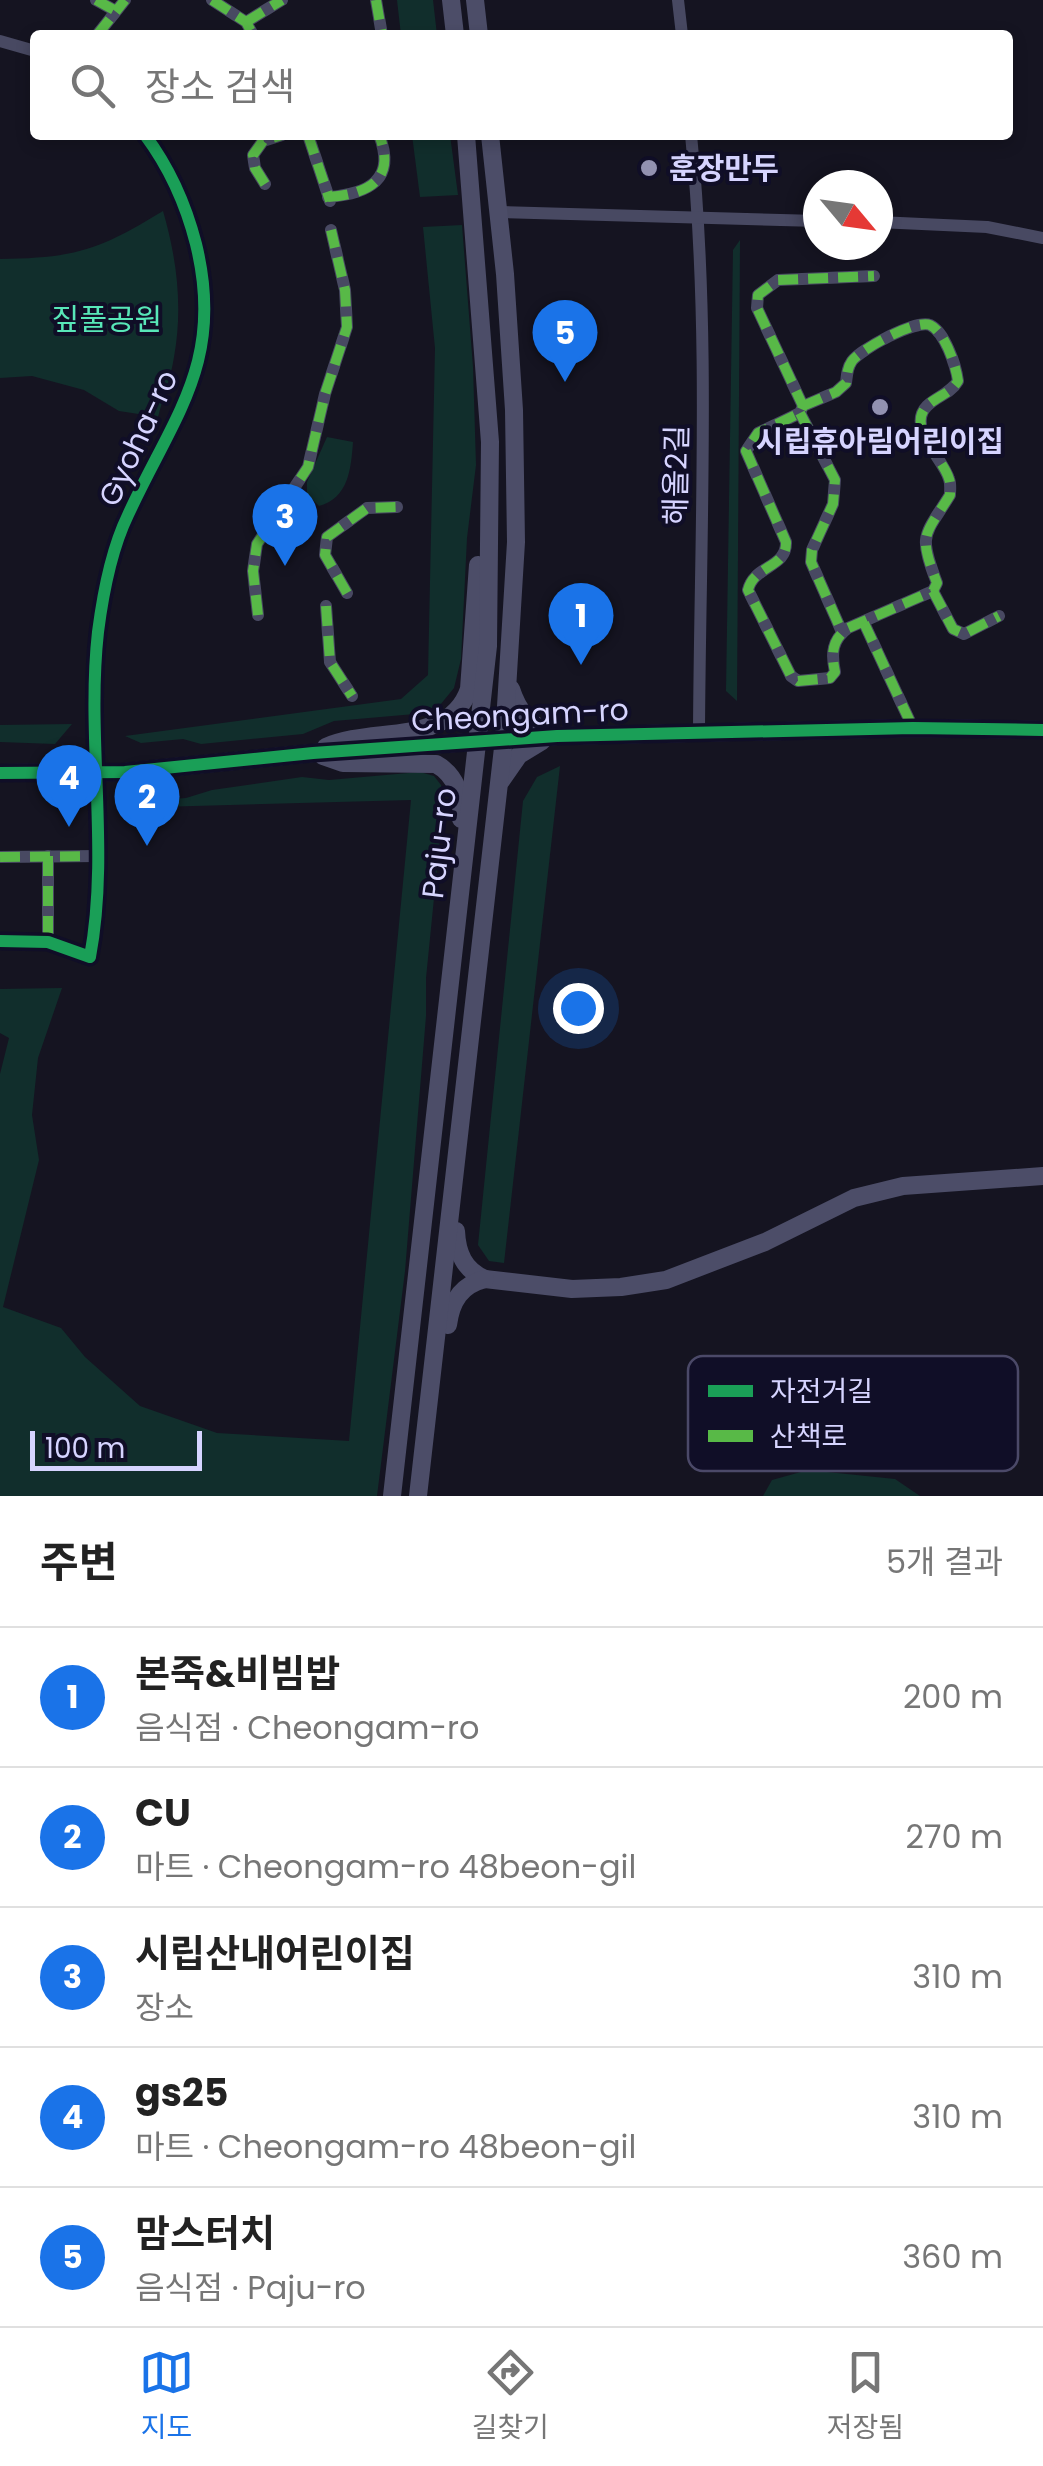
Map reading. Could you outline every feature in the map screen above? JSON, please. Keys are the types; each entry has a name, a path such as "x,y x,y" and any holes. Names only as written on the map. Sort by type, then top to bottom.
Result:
{"main road":[{"path":"451,0 454,30"},
{"path":"475,0 478,30"},
{"name":"Paju-ro","path":"392,1496 488,646 490,442 466,140"},
{"name":"Paju-ro","path":"418,1496 504,739 516,542 514,410 491,140"},
{"path":"313,753 344,738 430,728 451,719 464,702 480,538 490,496"},
{"path":"508,669 519,709 530,722 557,736"},
{"name":"Cheongam-ro","path":"0,773 96,773 557,736 913,728 1043,730"},
{"path":"496,799 502,780 519,754 557,736"},
{"path":"313,753 343,763 436,764 454,782 462,804 452,908 451,982"},
{"path":"452,1189 458,1212 458,1251 473,1274 485,1279 572,1289 621,1288 666,1280 764,1242 854,1198 903,1186 1043,1176"},
{"path":"430,1399 442,1375 450,1310 458,1294 471,1283 485,1279"}],"street":[{"path":"96,0 120,5 101,30"},
{"path":"212,0 250,29 282,0"},
{"path":"376,0 381,30"},
{"path":"678,0 681,30"},
{"path":"0,41 30,50"},
{"name":"Gyoha-ro","path":"48,942 90,957 99,856 93,689 100,617 112,558 126,517 189,395 200,363 205,314 202,272 190,224 148,140"},
{"path":"265,184 252,155 266,140"},
{"path":"310,140 329,199 357,195 376,182 385,167 381,140"},
{"name":"해올2길","path":"691,140 703,316 699,732"},
{"path":"498,212 803,221"},
{"path":"893,223 987,227 1043,238"},
{"path":"258,615 253,571 257,544 308,467 347,327 345,290 331,230"},
{"path":"842,632 811,562 836,491 835,480 758,308 758,296 778,280 874,276"},
{"path":"916,324 929,325 938,332 956,369 958,381 952,390 926,407 920,418 921,428 950,479 950,495 931,520 924,539 937,583 933,591 842,632 831,655 836,672 830,678 798,682 790,676 748,590 758,571 779,562 786,542 746,451 758,434 802,410 846,384 848,367 856,356 916,324"},
{"path":"346,593 325,555 327,537 367,508 398,507"},
{"path":"786,551 812,556"},
{"path":"933,591 953,629 964,634 999,616"},
{"path":"326,606 330,662 352,696"},
{"path":"864,622 913,728"},
{"path":"0,942 48,942 48,856"},
{"path":"0,857 99,856"}],"green space":[{"path":"397,0 433,0 436,30 400,30"},
{"path":"413,140 451,140 458,195 420,197"},
{"name":"짚풀공원","path":"163,211 175,265 178,320 173,364 158,417 119,411 84,390 32,376 0,378 0,259 49,257 86,249"},
{"path":"462,225 476,465 467,538 461,659 454,688 440,705 415,714 334,721 303,734 201,744 183,739 141,743 125,736 401,699 428,675 435,348 423,227"},
{"path":"740,240 737,701 726,691 733,250"},
{"path":"327,437 353,442 351,462 337,496 319,506 307,494 307,482"},
{"path":"72,724 55,744 0,742 0,725"},
{"path":"560,766 504,1263 489,1261 478,1245 523,801 537,777"},
{"path":"420,772 434,776 444,798 426,978 405,1271 377,1496 0,1496 0,1074 9,1038 0,1033 0,989 62,988 38,1058 32,1115 39,1160 3,1307 61,1328 85,1357 140,1406 217,1433 349,1441 411,800 123,808 134,802 186,798 212,790 302,777 329,780"},
{"path":"804,1471 895,1479 920,1496 763,1496 772,1480"}],"marked path":[{"path":"96,0 114,10"},
{"path":"101,30 125,0"},
{"path":"212,0 246,22 250,30"},
{"path":"246,22 282,0"},
{"path":"376,0 381,30"},
{"path":"265,184 255,168 253,155 266,140"},
{"path":"310,140 330,201"},
{"path":"328,197 355,192 375,182 384,163 381,140"},
{"path":"258,615 253,571 257,544 308,467 325,394 347,327 345,290 331,230"},
{"path":"803,406 836,392 846,383 852,361 866,349 913,326 923,324 935,329 949,350 957,375 955,385 922,414 923,433 950,485 950,495 927,536 927,554 937,583 933,591 848,628 836,642 835,672 830,678 798,681 791,676 748,590 751,582 781,557 786,542 746,451 758,433 800,413 803,406 757,308 758,295 778,280 874,276"},
{"path":"800,413 835,480 833,504 812,550 811,562 842,632"},
{"path":"347,593 325,555 327,537 367,508 397,507"},
{"path":"933,591 953,629 964,634 999,616"},
{"path":"326,606 330,662 352,696"},
{"path":"864,623 913,728"},
{"path":"48,856 48,942"},
{"path":"0,857 99,856"}],"cycle path":[{"path":"0,941 48,942 90,957 98,876 94,713 102,602 122,528 190,386 204,322 196,244 176,187 148,140"},
{"path":"0,773 125,772 313,753 557,736 913,728 1043,730"}],"place":[{"name":"훈장만두","path":"649,168"},
{"name":"맘스터치","path":"565,382"},
{"name":"시립휴아림어린이집","path":"880,407"},
{"name":"시립산내어린이집","path":"285,566"},
{"name":"본죽&비빔밥","path":"581,665"},
{"name":"gs25","path":"69,827"},
{"name":"CU","path":"147,846"}]}
